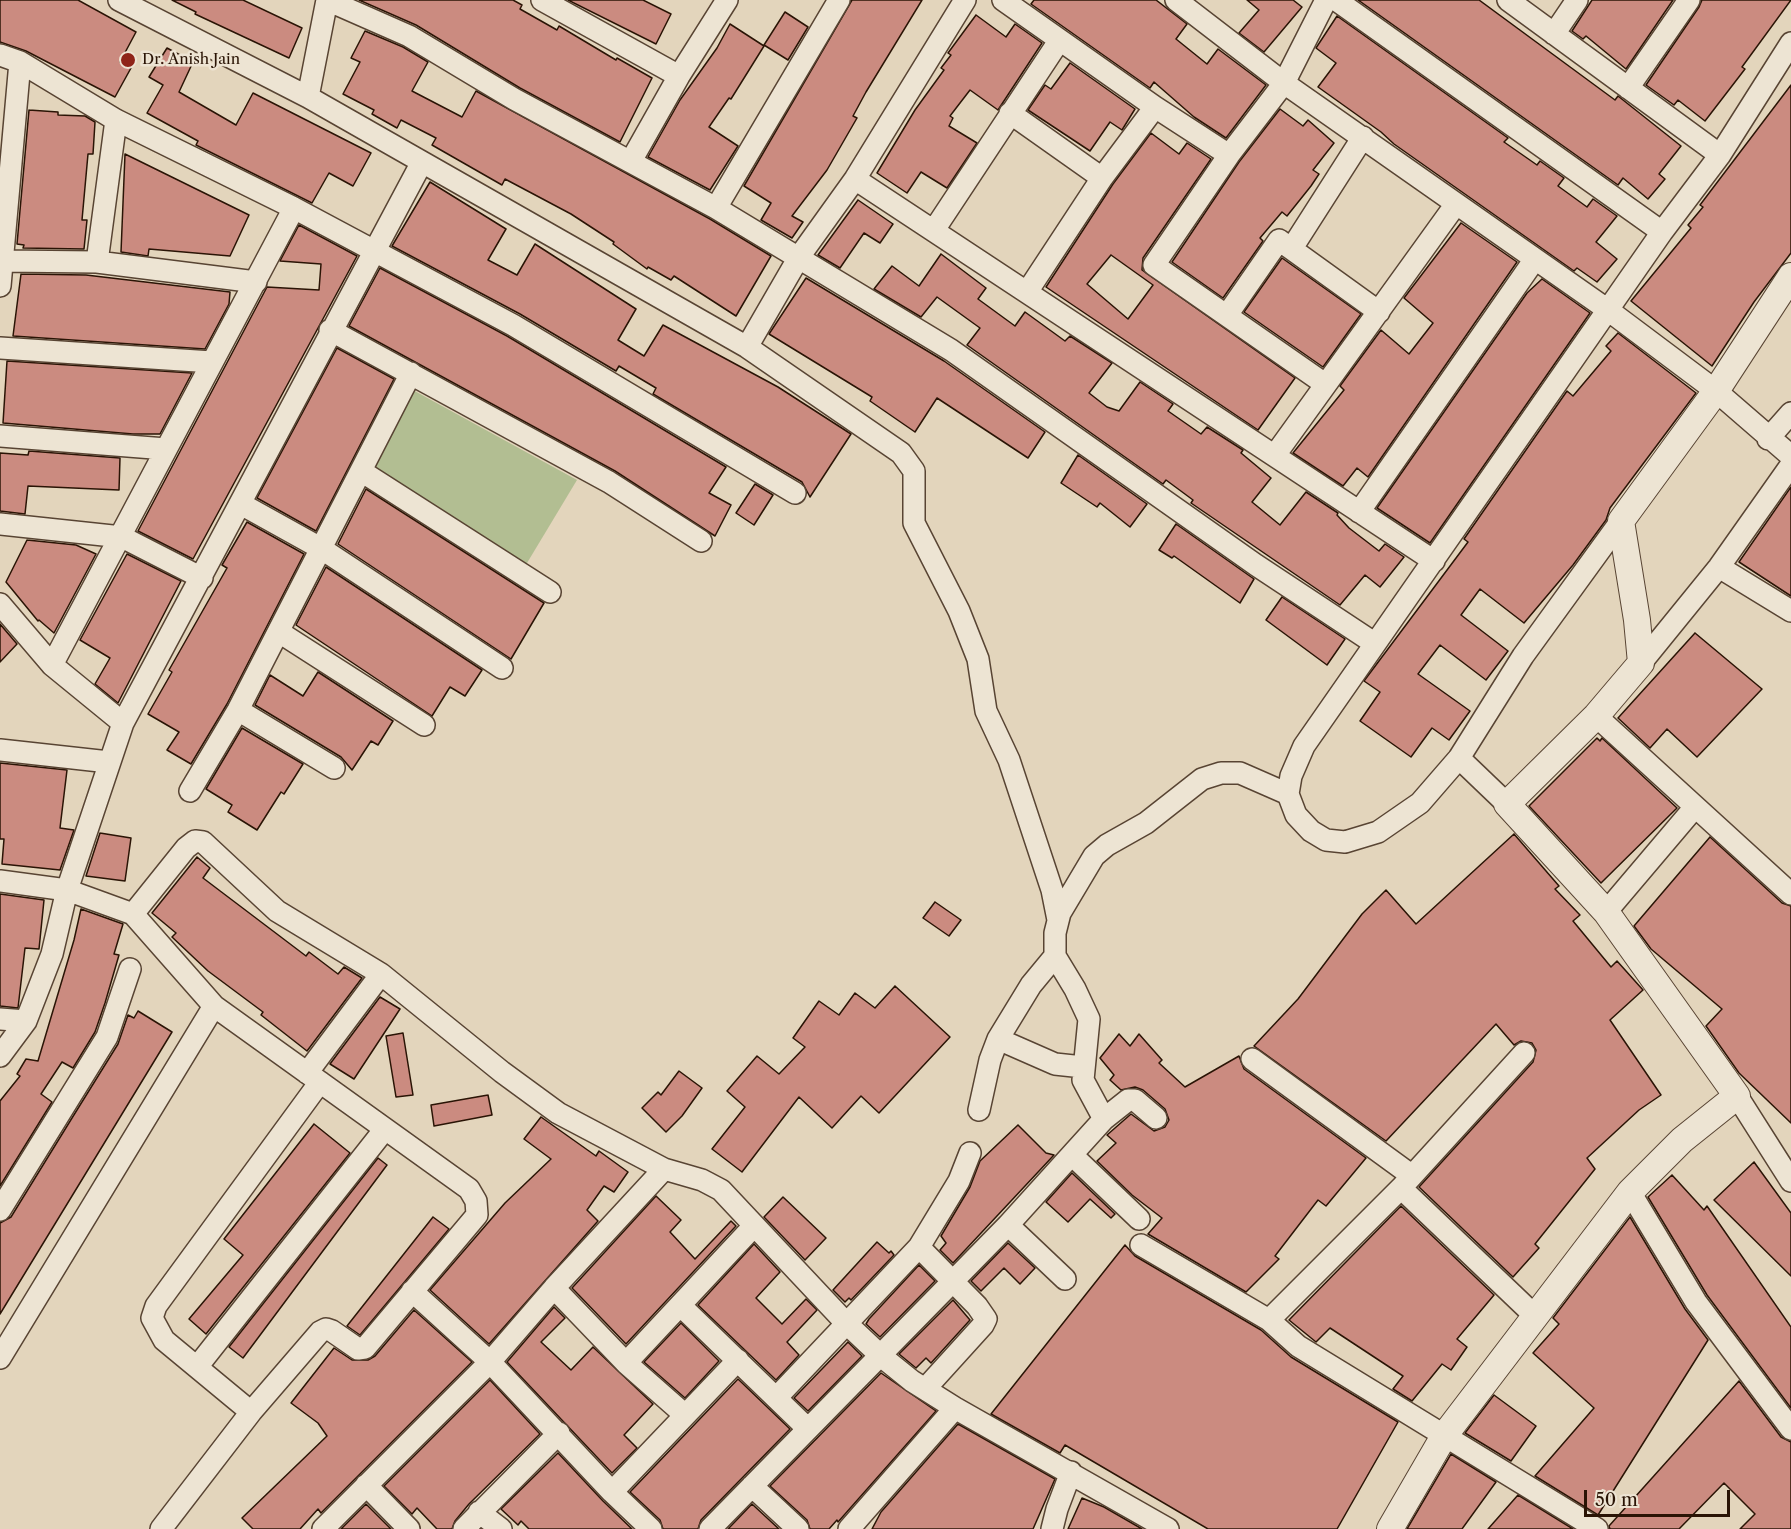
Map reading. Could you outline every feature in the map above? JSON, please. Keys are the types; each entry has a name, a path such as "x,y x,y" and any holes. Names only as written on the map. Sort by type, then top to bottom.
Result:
{"street":[{"path":"119,0 308,97 747,347 901,453 914,471 914,523 959,611 978,659 986,711 1009,760 1052,890 1058,920"},
{"path":"308,97 327,0 409,36 514,99 716,208 951,350 1256,565 1374,643"},
{"path":"542,0 679,76"},
{"path":"631,161 679,76 727,0"},
{"path":"716,208 839,0"},
{"path":"747,347 799,257 855,179 965,0"},
{"path":"1003,0 1155,107 1229,155"},
{"path":"1176,0 1199,6 1284,83 1608,309 1716,391 1791,456"},
{"path":"1325,384 1154,265 1229,155 1284,83 1326,0"},
{"path":"1336,0 1662,232"},
{"path":"1508,0 1720,155"},
{"path":"1554,34 1577,0"},
{"path":"1628,88 1689,0"},
{"path":"934,230 1059,41"},
{"path":"1791,43 1720,155 1662,232 1304,746 1291,776 1288,794 1296,815 1311,831 1326,840 1345,842 1378,832 1420,803 1458,758 1507,679 1716,391 1791,276"},
{"path":"0,286 10,59 116,120 294,208 513,326 795,493"},
{"path":"1027,291 1102,178 1155,107"},
{"path":"1010,113 1102,178"},
{"path":"97,262 116,120"},
{"path":"1292,248 1363,137"},
{"path":"0,1056 26,1022 52,954 67,890 123,723 241,504 330,330 422,162"},
{"path":"855,179 1434,561"},
{"path":"1275,455 1456,204"},
{"path":"52,665 122,537 166,448 294,208"},
{"path":"1227,315 1279,240 1379,312"},
{"path":"1359,512 1535,259"},
{"path":"2,261 97,262 256,282"},
{"path":"330,330 609,482 701,541"},
{"path":"0,348 212,362"},
{"path":"190,791 238,710 411,373"},
{"path":"1768,438 1791,413"},
{"path":"0,436 166,448"},
{"path":"1507,804 1596,716 1641,663 1719,567 1791,465"},
{"path":"361,471 550,592"},
{"path":"241,504 322,549 502,668"},
{"path":"1621,521 1637,620 1641,663"},
{"path":"0,524 122,537 202,578"},
{"path":"1719,567 1791,611"},
{"path":"0,604 52,665 123,723"},
{"path":"279,632 424,725"},
{"path":"238,710 334,768"},
{"path":"1596,716 1791,894"},
{"path":"0,750 109,762"},
{"path":"1458,758 1507,804 1606,912 1737,1096 1791,1181"},
{"path":"1099,1111 1083,1073 1089,1019 1075,989 1055,956 1054,933 1058,920 1094,856 1107,845 1146,824 1202,779 1221,773 1240,773 1288,794"},
{"path":"1606,912 1695,807"},
{"path":"133,914 186,848 195,841 203,842 277,911 381,974 502,1072 558,1113 664,1169 702,1180 721,1190 753,1227 846,1323 881,1356 925,1389 1168,1529"},
{"path":"0,881 67,890 133,914 214,1006 469,1189 478,1208 477,1215 365,1348 358,1349 332,1331 326,1329 320,1332 251,1412 161,1529"},
{"path":"979,1110 990,1060 998,1039 1031,986 1055,956"},
{"path":"0,1210 107,1037 130,969"},
{"path":"251,1412 158,1332 152,1318 156,1306 381,974"},
{"path":"0,1358 214,1006"},
{"path":"0,1019 26,1022"},
{"path":"998,1039 1055,1064 1083,1073"},
{"path":"1269,1320 1406,1181 1524,1053"},
{"path":"1252,1059 1406,1181 1535,1316"},
{"path":"1390,1529 1444,1436 1630,1192 1682,1140 1737,1096"},
{"path":"710,1529 1008,1225 1072,1155 1099,1111 1128,1100 1135,1100 1156,1118"},
{"path":"197,1367 385,1129"},
{"path":"777,1397 920,1247 959,1181 970,1153"},
{"path":"1072,1155 1139,1219"},
{"path":"323,1529 490,1362 554,1288 664,1169"},
{"path":"1630,1192 1696,1302 1791,1429"},
{"path":"1008,1225 1065,1279"},
{"path":"626,1363 753,1227"},
{"path":"1141,1245 1269,1320 1298,1346 1597,1529"},
{"path":"920,1247 951,1282 978,1306 986,1319 925,1389"},
{"path":"554,1288 626,1363 685,1415"},
{"path":"412,1291 490,1362 560,1433 612,1492 651,1529"},
{"path":"680,1305 808,1429"},
{"path":"612,1492 738,1360"},
{"path":"849,1529 955,1408"},
{"path":"464,1529 560,1433"},
{"path":"1052,1529 1071,1472"},
{"path":"366,1485 409,1529"},
{"path":"752,1486 798,1529"},
{"path":"479,1512 501,1529"}],"green space":[{"path":"411,389 577,480 524,568 365,466"}],"building":[{"path":"0,0 78,0 136,32 120,62 131,68 115,97 26,51 0,42"},
{"path":"172,0 243,0 302,28 289,58 195,14 196,12"},
{"path":"359,0 513,0 522,5 520,9 557,30 559,26 616,60 617,58 652,78 620,142 520,88 416,25"},
{"path":"568,0 643,0 671,14 656,44"},
{"path":"852,0 922,0 866,92 853,116 857,118 827,170 792,216 803,222 792,238 761,220 771,203 744,186"},
{"path":"1034,0 1156,0 1187,24 1176,39 1207,64 1218,49 1266,85 1226,138 1194,117 1154,82 1150,88 1031,4"},
{"path":"1247,0 1293,0 1302,7 1264,52 1239,33 1259,10"},
{"path":"1358,0 1479,0 1615,100 1618,96 1681,146 1659,174 1665,179 1648,199 1623,178 1618,185"},
{"path":"1592,0 1673,0 1626,69 1586,36 1583,39 1572,31"},
{"path":"1702,0 1791,0 1742,67 1745,69 1705,121 1678,100 1674,105 1646,85"},
{"path":"785,12 808,27 788,60 764,45"},
{"path":"976,15 1006,37 1015,24 1042,43 998,110 970,90 950,116 953,118 949,126 977,143 947,188 921,172 907,193 877,173 915,110 944,70 941,68 951,55 948,53"},
{"path":"1337,16 1508,138 1504,142 1537,165 1540,161 1564,178 1558,186 1587,207 1593,199 1617,216 1596,242 1617,259 1597,282 1577,268 1574,271 1394,144 1381,132 1318,87 1336,63 1316,48"},
{"path":"730,24 764,46 731,99 729,98 709,127 738,146 710,190 648,157 680,100 717,48"},
{"path":"365,31 403,47 428,62 412,91 462,117 476,91 710,219 771,256 736,316 674,276 671,280 648,267 647,269 613,244 614,242 571,214 505,179 502,185 432,145 436,138 401,120 397,128 372,114 374,110 343,94 360,62 351,58"},
{"path":"167,48 193,62 179,92 236,125 253,93 371,153 353,186 329,173 312,203 196,145 198,141 147,113 163,85 149,77"},
{"path":"1070,63 1135,109 1122,130 1110,122 1090,151 1028,110 1045,85 1051,89"},
{"path":"1791,85 1791,253 1754,302 1712,366 1631,301 1691,228 1688,225 1703,207 1700,205"},
{"path":"1280,109 1303,126 1308,120 1334,143 1313,170 1319,174 1311,186 1287,216 1282,212 1260,238 1263,241 1223,298 1172,262 1239,162"},
{"path":"29,110 58,112 58,115 85,116 95,122 93,154 88,154 82,220 87,220 84,249 23,248 24,245 17,244"},
{"path":"1151,133 1179,154 1187,143 1211,159 1143,258 1142,270 1295,378 1258,430 1046,287 1113,184","holes":["1111,255 1153,285 1128,319 1087,284"]},
{"path":"125,154 249,215 230,256 149,249 148,256 121,252"},
{"path":"430,182 506,229 488,260 517,275 535,244 636,309 618,340 644,356 663,325 778,387 851,434 810,497 802,482 653,394 656,388 619,366 616,371 520,314 392,246"},
{"path":"858,200 893,224 880,243 864,233 840,268 818,255"},
{"path":"1461,223 1517,262 1368,477 1357,468 1343,486 1293,453 1344,390 1340,386 1381,330 1409,354 1433,323 1404,298"},
{"path":"299,225 357,256 193,559 138,531 267,287 319,290 321,264 280,261"},
{"path":"941,254 986,288 978,299 1015,326 1025,312 1065,341 1070,336 1112,363 1089,393 1107,407 1119,411 1140,382 1173,404 1168,411 1201,434 1207,427 1243,450 1241,453 1271,478 1252,502 1280,525 1306,492 1338,513 1337,515 1349,528 1379,551 1385,544 1404,557 1380,587 1365,575 1340,605 1191,503 1193,500 1166,480 1163,484 967,345 980,328 937,297 921,317 874,289 892,266 919,286"},
{"path":"1282,258 1361,314 1323,367 1244,312"},
{"path":"380,268 507,336 726,467 709,493 731,505 715,536 615,471 349,326"},
{"path":"21,274 86,275 230,292 229,304 205,349 13,336"},
{"path":"806,278 944,361 1045,432 1028,458 937,398 915,432 870,401 872,397 769,334"},
{"path":"1542,279 1590,313 1430,543 1377,508 1527,293"},
{"path":"1618,333 1696,393 1610,508 1606,520 1573,565 1524,623 1480,589 1461,615 1508,651 1486,680 1440,645 1418,674 1470,711 1449,740 1432,728 1411,757 1360,721 1380,692 1364,681 1468,542 1464,539 1567,391 1573,396 1611,351 1606,346"},
{"path":"337,348 394,379 316,531 257,498"},
{"path":"7,361 192,373 160,434 133,434 3,423"},
{"path":"29,451 120,458 119,490 28,486 25,514 0,511 0,453 28,455"},
{"path":"1078,455 1147,504 1130,527 1100,503 1097,507 1061,483"},
{"path":"755,484 773,495 754,525 736,513"},
{"path":"1791,487 1791,596 1739,562"},
{"path":"366,489 544,603 511,659 338,544"},
{"path":"247,522 304,554 227,704 191,764 167,750 179,732 148,714 172,672 169,670 227,568 222,565"},
{"path":"1176,524 1254,579 1240,603 1174,556 1172,558 1159,550"},
{"path":"27,540 76,545 96,554 54,633 38,621 6,582"},
{"path":"127,554 181,581 118,703 95,684 110,658 80,640"},
{"path":"326,567 482,670 465,696 450,687 432,716 296,625"},
{"path":"1282,597 1345,639 1327,665 1266,620"},
{"path":"0,624 17,644 0,662"},
{"path":"1695,633 1762,689 1697,757 1667,729 1650,748 1618,718"},
{"path":"318,672 393,721 378,745 371,741 352,770 341,757 255,705 270,675 303,696"},
{"path":"242,728 303,764 284,794 281,792 257,830 228,812 232,805 206,789"},
{"path":"1597,738 1600,741 1602,738 1677,808 1601,883 1529,806"},
{"path":"0,763 67,770 60,828 74,830 60,870 2,864 4,839 0,839"},
{"path":"100,833 131,838 125,881 86,876"},
{"path":"1514,834 1559,886 1555,889 1580,915 1573,921 1611,967 1617,961 1643,990 1610,1020 1661,1095 1639,1110 1587,1158 1595,1169 1535,1244 1539,1248 1513,1277 1419,1187 1533,1062 1536,1050 1532,1043 1521,1041 1514,1045 1496,1024 1386,1141 1254,1046 1298,999 1362,914 1386,890 1416,924"},
{"path":"1710,837 1782,903 1791,906 1791,1123 1739,1073 1706,1026 1722,1009 1651,949 1634,926"},
{"path":"197,857 210,868 203,878 306,956 309,952 338,974 344,967 362,978 307,1051 261,1015 263,1012 208,971 172,937 176,933 152,913"},
{"path":"0,894 44,900 39,949 25,948 18,1008 0,1006"},
{"path":"935,902 961,920 949,936 923,918"},
{"path":"81,909 123,924 114,954 119,955 105,1003 95,1032 73,1068 62,1062 41,1094 52,1102 0,1186 0,1101 20,1076 17,1074 26,1059 38,1061"},
{"path":"895,986 950,1037 879,1113 861,1096 832,1128 799,1097 742,1172 712,1149 745,1107 727,1091 757,1056 779,1074 805,1047 793,1038 819,1001 839,1015 855,993 875,1008"},
{"path":"380,997 400,1009 354,1079 330,1064"},
{"path":"138,1011 172,1032 0,1314 0,1223 11,1217 118,1044 128,1015 134,1018"},
{"path":"403,1033 413,1095 396,1097 386,1036"},
{"path":"1119,1034 1130,1046 1139,1034 1162,1060 1159,1063 1185,1087 1239,1056 1244,1069 1366,1158 1326,1206 1318,1200 1275,1256 1279,1259 1246,1292 1148,1234 1162,1218 1132,1195 1097,1161 1116,1143 1107,1135 1131,1114 1154,1131 1165,1127 1169,1120 1165,1109 1143,1090 1135,1087 1121,1090 1110,1080 1114,1075 1100,1058"},
{"path":"679,1071 702,1088 682,1116 666,1132 642,1108 658,1092 661,1095"},
{"path":"488,1095 492,1115 434,1126 431,1105"},
{"path":"541,1117 596,1156 599,1151 628,1172 614,1192 604,1186 587,1210 598,1221 489,1344 430,1290 505,1203 551,1159 524,1139"},
{"path":"314,1124 350,1153 206,1334 189,1319 243,1255 224,1239"},
{"path":"1018,1125 1046,1153 1054,1155 953,1263 940,1250 946,1243 941,1236 970,1187 980,1161"},
{"path":"378,1158 387,1165 243,1358 229,1347"},
{"path":"1754,1162 1791,1213 1791,1276 1714,1200"},
{"path":"1072,1173 1115,1214 1111,1218 1090,1199 1068,1222 1046,1202"},
{"path":"1672,1175 1704,1210 1707,1206 1791,1327 1791,1408 1707,1295 1648,1197"},
{"path":"656,1196 681,1220 670,1232 695,1259 731,1221 736,1226 626,1344 572,1288"},
{"path":"783,1197 826,1238 805,1260 764,1217"},
{"path":"1401,1206 1494,1295 1457,1339 1467,1347 1451,1370 1442,1364 1412,1401 1393,1389 1403,1376 1330,1328 1316,1342 1289,1320"},
{"path":"433,1217 449,1229 360,1335 347,1326"},
{"path":"1630,1217 1685,1309 1708,1340 1598,1515 1535,1476 1594,1408 1533,1353 1559,1324 1553,1318"},
{"path":"877,1242 894,1255 851,1300 849,1298 845,1302 833,1290"},
{"path":"1008,1243 1035,1268 1020,1284 1004,1268 981,1291 971,1281"},
{"path":"754,1244 780,1272 756,1298 782,1324 806,1299 817,1310 787,1342 799,1355 776,1380 698,1305"},
{"path":"1125,1245 1135,1256 1261,1330 1291,1357 1398,1422 1337,1529 1208,1529 1065,1445 1060,1453 991,1414"},
{"path":"919,1265 935,1281 880,1337 866,1324"},
{"path":"953,1300 970,1320 931,1363 926,1358 916,1368 899,1354"},
{"path":"554,1307 565,1318 541,1342 571,1370 593,1347 653,1404 624,1435 637,1448 612,1473 507,1362"},
{"path":"414,1310 472,1362 321,1513 318,1509 300,1529 253,1529 242,1518 327,1436 318,1423 291,1403 334,1348 352,1360 368,1360 375,1356"},
{"path":"681,1323 719,1361 685,1398 644,1362"},
{"path":"848,1342 862,1356 808,1411 794,1398"},
{"path":"881,1373 936,1411 838,1522 837,1520 829,1529 810,1529 807,1520 770,1486"},
{"path":"738,1379 790,1429 701,1520 698,1529 663,1529 660,1520 630,1492"},
{"path":"490,1380 540,1434 469,1504 455,1521 452,1529 437,1529 417,1508 412,1514 384,1486"},
{"path":"1739,1381 1781,1437 1791,1442 1791,1529 1740,1529 1755,1514 1724,1483 1679,1529 1610,1529 1609,1526"},
{"path":"1494,1395 1536,1426 1511,1461 1465,1433"},
{"path":"958,1424 1055,1479 1033,1529 872,1529 881,1512"},
{"path":"558,1453 632,1529 529,1529 521,1521 518,1525 501,1509"},
{"path":"1451,1454 1496,1482 1462,1529 1407,1529"},
{"path":"1518,1495 1573,1529 1488,1529"},
{"path":"1082,1498 1104,1507 1142,1529 1068,1529"},
{"path":"366,1504 391,1529 341,1529"},
{"path":"752,1504 779,1529 728,1529"}],"place":[{"name":"Dr. Anish Jain","path":"128,60"}]}
